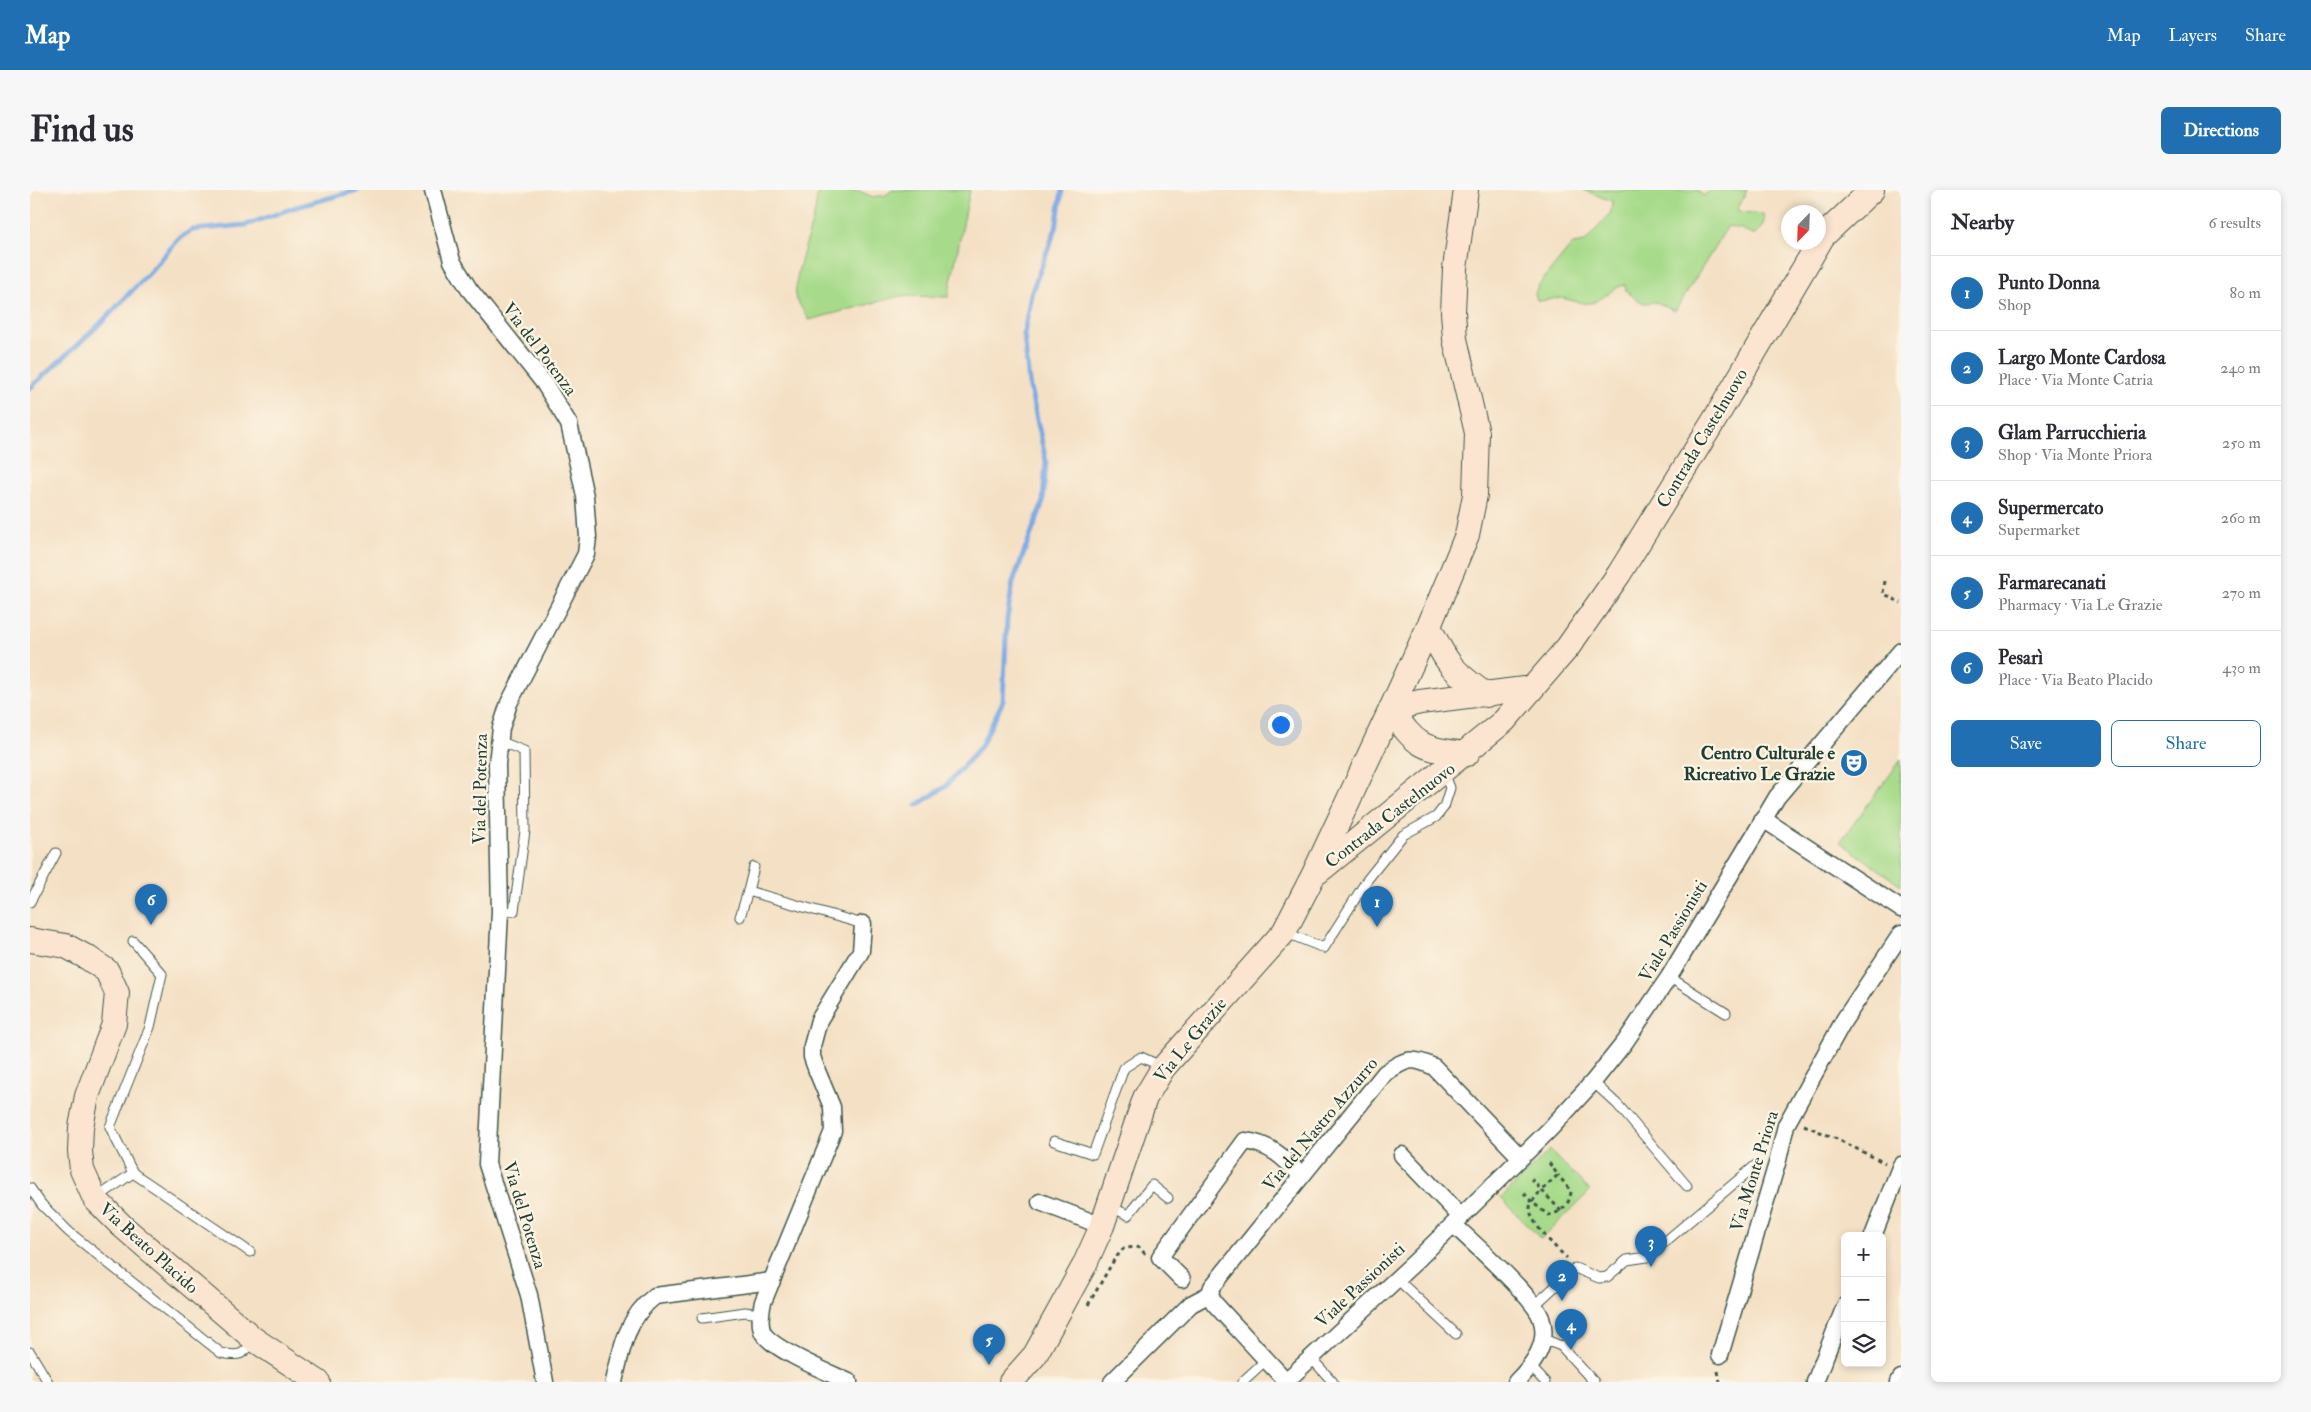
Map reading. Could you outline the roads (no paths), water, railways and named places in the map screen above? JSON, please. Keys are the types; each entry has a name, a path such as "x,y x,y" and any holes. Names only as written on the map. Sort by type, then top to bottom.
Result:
{"main road":[{"name":"Via Le Grazie","path":"1011,1382 1035,1355 1084,1266 1106,1216 1145,1098 1163,1068 1284,932 1313,876 1429,626 1467,535 1475,494 1476,433 1455,339 1453,312 1457,250 1466,190"},
{"name":"Contrada Castelnuovo","path":"1313,876 1382,819 1467,754 1504,721 1568,647 1619,574 1714,419 1822,236 1872,190"},
{"path":"1429,626 1442,656 1458,676 1486,695"},
{"path":"1391,708 1420,702 1532,688"},
{"name":"Contrada Castelnuovo","path":"1391,708 1408,734 1421,744 1440,750 1467,754"},
{"name":"Via Beato Placido","path":"30,940 66,946 88,958 106,971 117,993 114,1024 87,1096 81,1127 80,1151 82,1170 95,1199 122,1226 255,1340 318,1382"}],"street":[{"name":"Via del Potenza","path":"434,190 452,261 469,289 544,383 569,424 585,496 588,537 586,554 509,703 499,740 500,912 486,1164 529,1296 545,1382"},
{"name":"Viale Passionisti","path":"1286,1382 1457,1221 1521,1158 1593,1082 1625,1042 1669,977 1778,797 1901,651"},
{"path":"1763,819 1901,909"},
{"path":"849,1382 773,1344 762,1332 761,1314 833,1131 832,1107 812,1057 812,1046 819,1020 861,951 863,924"},
{"name":"Via Monte Priora","path":"1720,1355 1778,1160 1786,1125 1844,1020 1901,934"},
{"name":"Via del Nastro Azzurro","path":"1112,1382 1191,1304 1210,1294 1212,1287 1385,1073 1403,1061 1418,1060 1434,1067 1521,1158"},
{"path":"1182,1279 1160,1257 1245,1141 1260,1143 1278,1152 1301,1175"},
{"path":"1402,1155 1541,1316 1543,1339 1539,1353 1531,1367 1516,1382"},
{"path":"1875,1232 1901,1165"},
{"path":"1040,1202 1106,1216"},
{"path":"614,1382 630,1325 645,1304 655,1296 772,1282"},
{"path":"1210,1294 1214,1302 1286,1382"},
{"path":"1815,1382 1841,1316"},
{"path":"1899,1382 1901,1378"}],"lane":[{"path":"499,740 524,751 525,831 514,911 500,912"},
{"path":"1284,932 1324,948 1367,880 1403,836 1436,817 1444,807 1450,788 1444,772"},
{"path":"30,902 56,853"},
{"path":"740,917 754,868"},
{"path":"748,891 863,924"},
{"path":"133,941 162,974 150,1027 110,1127 133,1173 250,1252"},
{"path":"1669,977 1726,1013"},
{"path":"1054,1141 1092,1154 1124,1068 1141,1057 1163,1068"},
{"path":"1593,1082 1618,1105 1686,1186"},
{"path":"1534,1306 1575,1268 1599,1278 1607,1278 1627,1260 1647,1257 1756,1165"},
{"path":"95,1199 133,1173"},
{"path":"1106,1216 1128,1215 1152,1185 1168,1198"},
{"path":"30,1188 42,1205 122,1277 222,1353 236,1356 245,1352 255,1340"},
{"path":"1397,1279 1456,1334"},
{"path":"702,1318 745,1312 761,1314"},
{"path":"1543,1339 1561,1346 1594,1382"},
{"path":"30,1352 48,1382"},
{"path":"1311,1358 1333,1382"},
{"path":"1242,1382 1266,1359"},
{"path":"1531,1367 1545,1382"}],"waterway":[{"path":"30,388 99,325 152,270 178,239 192,230 246,225 293,208 358,190"},
{"path":"917,805 945,787 981,746 1003,701 1007,619 1013,582 1043,502 1046,461 1029,383 1024,334 1031,294 1056,228 1062,190"}],"place":[{"name":"Centro Culturale e Ricreativo Le Grazie","path":"1854,763"},
{"name":"Pesarì","path":"151,925"},
{"name":"Punto Donna","path":"1377,927"},
{"name":"Glam Parrucchieria","path":"1651,1267"},
{"name":"Largo Monte Cardosa","path":"1562,1301"},
{"name":"Supermercato","path":"1571,1350"},
{"name":"Farmarecanati","path":"989,1365"}]}
